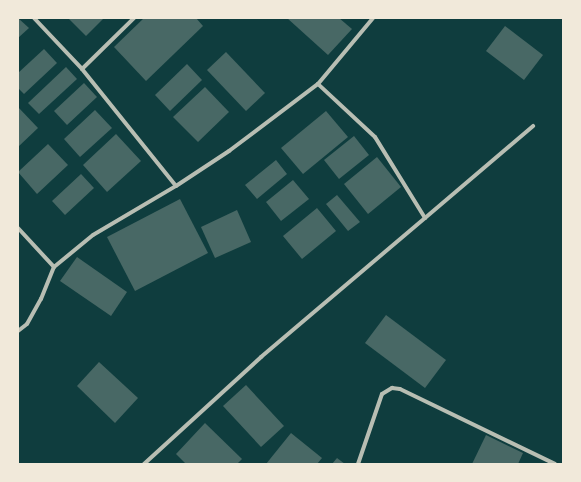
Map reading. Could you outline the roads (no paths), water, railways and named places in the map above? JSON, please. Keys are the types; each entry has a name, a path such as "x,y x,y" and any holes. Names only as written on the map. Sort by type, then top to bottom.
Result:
{"street":[{"path":"34,18 82,69 176,186"},
{"path":"82,69 134,18"},
{"path":"18,331 27,324 41,299 54,267 93,235 176,186 318,84 373,18"},
{"path":"318,84 375,137 425,218"},
{"path":"144,464 261,357 533,126"},
{"path":"18,228 54,267"},
{"path":"358,464 382,394 392,388 400,389 554,464"}]}
